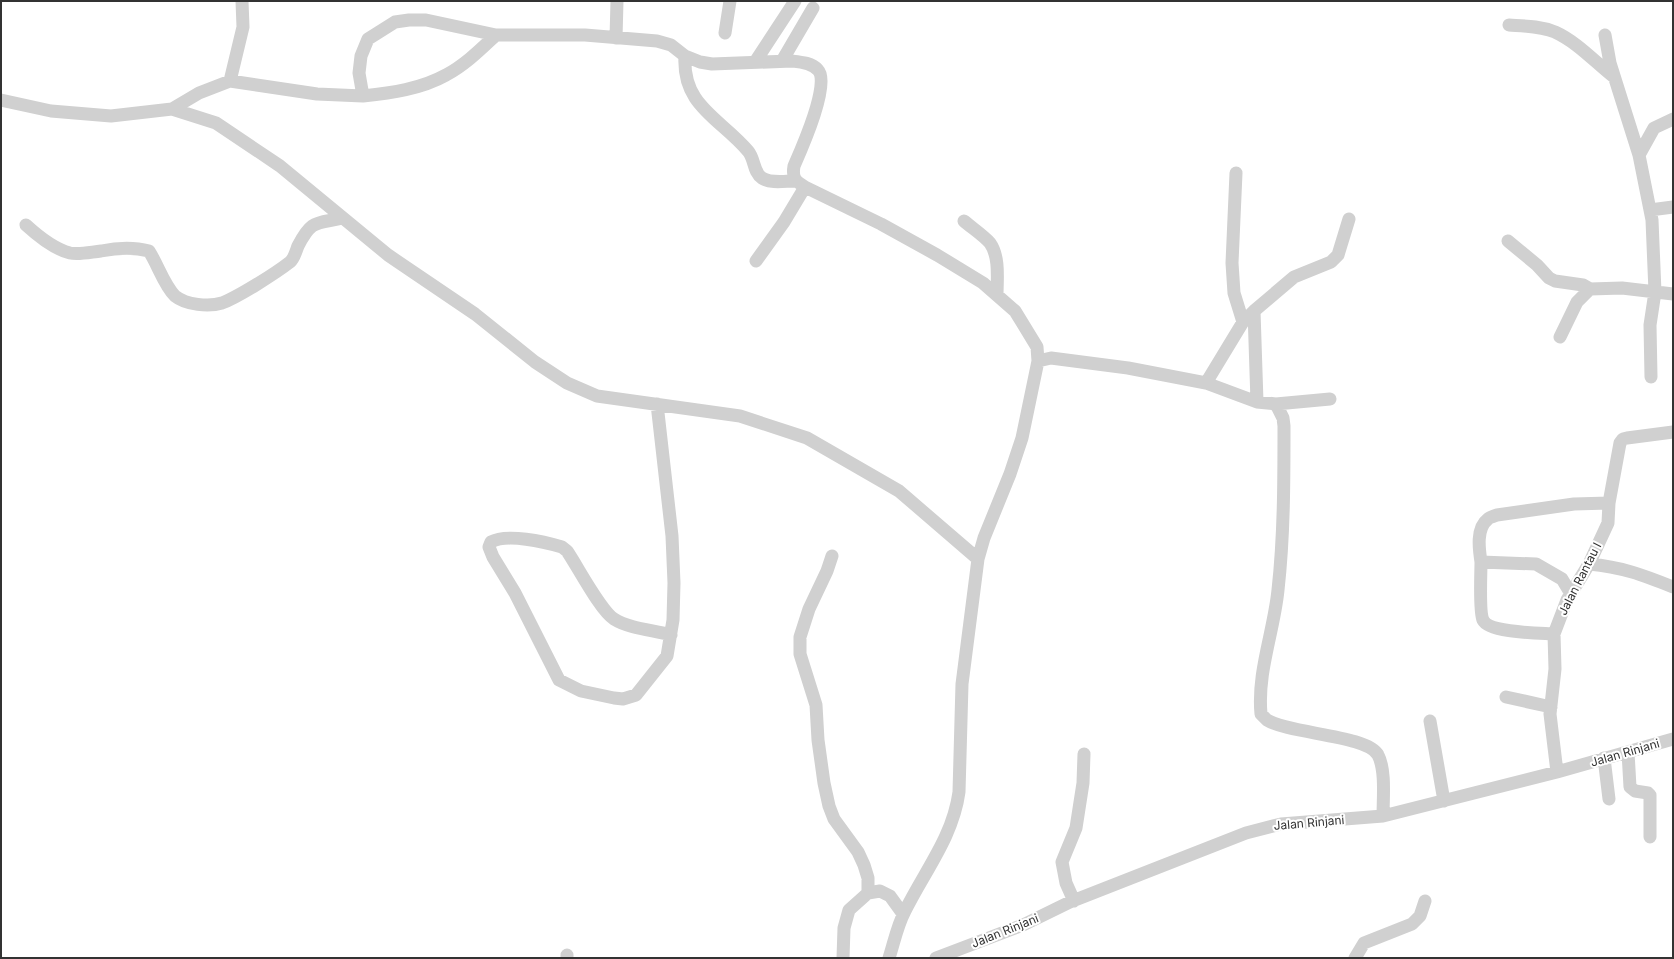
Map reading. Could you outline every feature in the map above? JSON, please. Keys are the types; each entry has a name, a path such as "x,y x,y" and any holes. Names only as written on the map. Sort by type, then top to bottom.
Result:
{"street":[{"path":"230,82 243,27 242,1"},
{"path":"616,38 617,1"},
{"path":"725,33 730,1"},
{"path":"755,62 795,1"},
{"path":"782,61 813,8"},
{"path":"363,96 359,73 361,56 368,39 395,22 426,20 496,35 585,35 657,41 671,45 685,56 700,62 712,64 782,61 804,63 818,69 821,74 819,96 815,114 794,166 793,174 800,184"},
{"path":"1509,25 1537,27 1554,32 1571,41 1614,77"},
{"path":"1,100 51,111 111,116 172,109 199,93 230,82 317,94 363,96 394,92 428,83 446,75 462,64 496,35"},
{"path":"1605,35 1610,63 1639,155 1650,210 1655,292 1650,325 1651,377"},
{"path":"685,56 684,69 688,87 694,99 735,136 750,153 758,175 772,182 800,184 881,224 937,255 983,283 1015,311 1029,331 1037,347 1038,361 1022,438 1010,474 984,538 978,559 962,684 959,792 957,808 946,838 903,914 889,958"},
{"path":"172,109 216,123 280,166 388,256 475,314 535,362 567,383 597,396 740,416 807,438 899,492 978,559"},
{"path":"1639,155 1654,128 1673,119"},
{"path":"1236,174 1232,263 1234,293 1243,322"},
{"path":"756,261 784,222 800,184"},
{"path":"1650,210 1673,207"},
{"path":"26,225 57,248 71,254 129,249 142,249 150,252 167,285 176,296 199,304 214,304 234,298 291,261 307,230 319,222 343,218"},
{"path":"1206,383 1243,322 1254,311 1294,277 1331,262 1338,255 1349,219"},
{"path":"964,221 990,244 995,256 998,295"},
{"path":"1508,241 1537,265 1549,278 1563,283 1583,285 1590,289 1622,288 1673,294"},
{"path":"1560,337 1577,302 1590,289"},
{"path":"1254,311 1257,402"},
{"path":"1038,361 1051,358 1128,368 1206,383 1257,402 1276,404 1330,399"},
{"path":"657,404 672,536 674,583 673,620 671,634 667,656 636,695 623,699 581,691 559,680 515,593 493,557 489,547 491,542 496,540 514,538 562,547 567,551 605,611 614,619 628,625 671,634"},
{"path":"1276,404 1283,418 1284,426 1283,528 1278,592 1266,654 1260,704 1261,714 1268,720 1285,726 1360,743 1376,751 1383,774 1383,816"},
{"name":"Jalan Rantau I","path":"1557,772 1551,707 1555,669 1554,634 1567,600 1589,564 1608,523 1609,503 1620,443 1623,439 1673,432"},
{"path":"1554,634 1513,632 1488,625 1484,622 1481,612 1481,562 1479,541 1483,527 1488,519 1497,515 1574,504 1609,503"},
{"path":"832,556 827,571 809,609 800,637 800,654 816,705 818,740 829,806 834,819 858,852 864,864 868,878 868,893"},
{"path":"1481,562 1536,564 1562,578 1571,594"},
{"path":"1589,564 1620,568 1673,587"},
{"path":"1506,697 1551,707"},
{"path":"1430,721 1444,801"},
{"name":"Jalan Rinjani","path":"936,958 1023,925 1074,901 1246,833 1266,827 1281,824 1383,816 1557,772 1673,739"},
{"path":"1628,752 1630,787 1635,791 1648,793 1650,795 1650,837"},
{"path":"1074,901 1066,883 1062,862 1076,828 1083,783 1084,754"},
{"path":"1604,758 1609,800"},
{"path":"843,958 844,928 849,910 868,893 880,891 890,896 903,914"},
{"path":"1355,958 1364,943 1412,924 1420,916 1425,901"}]}
